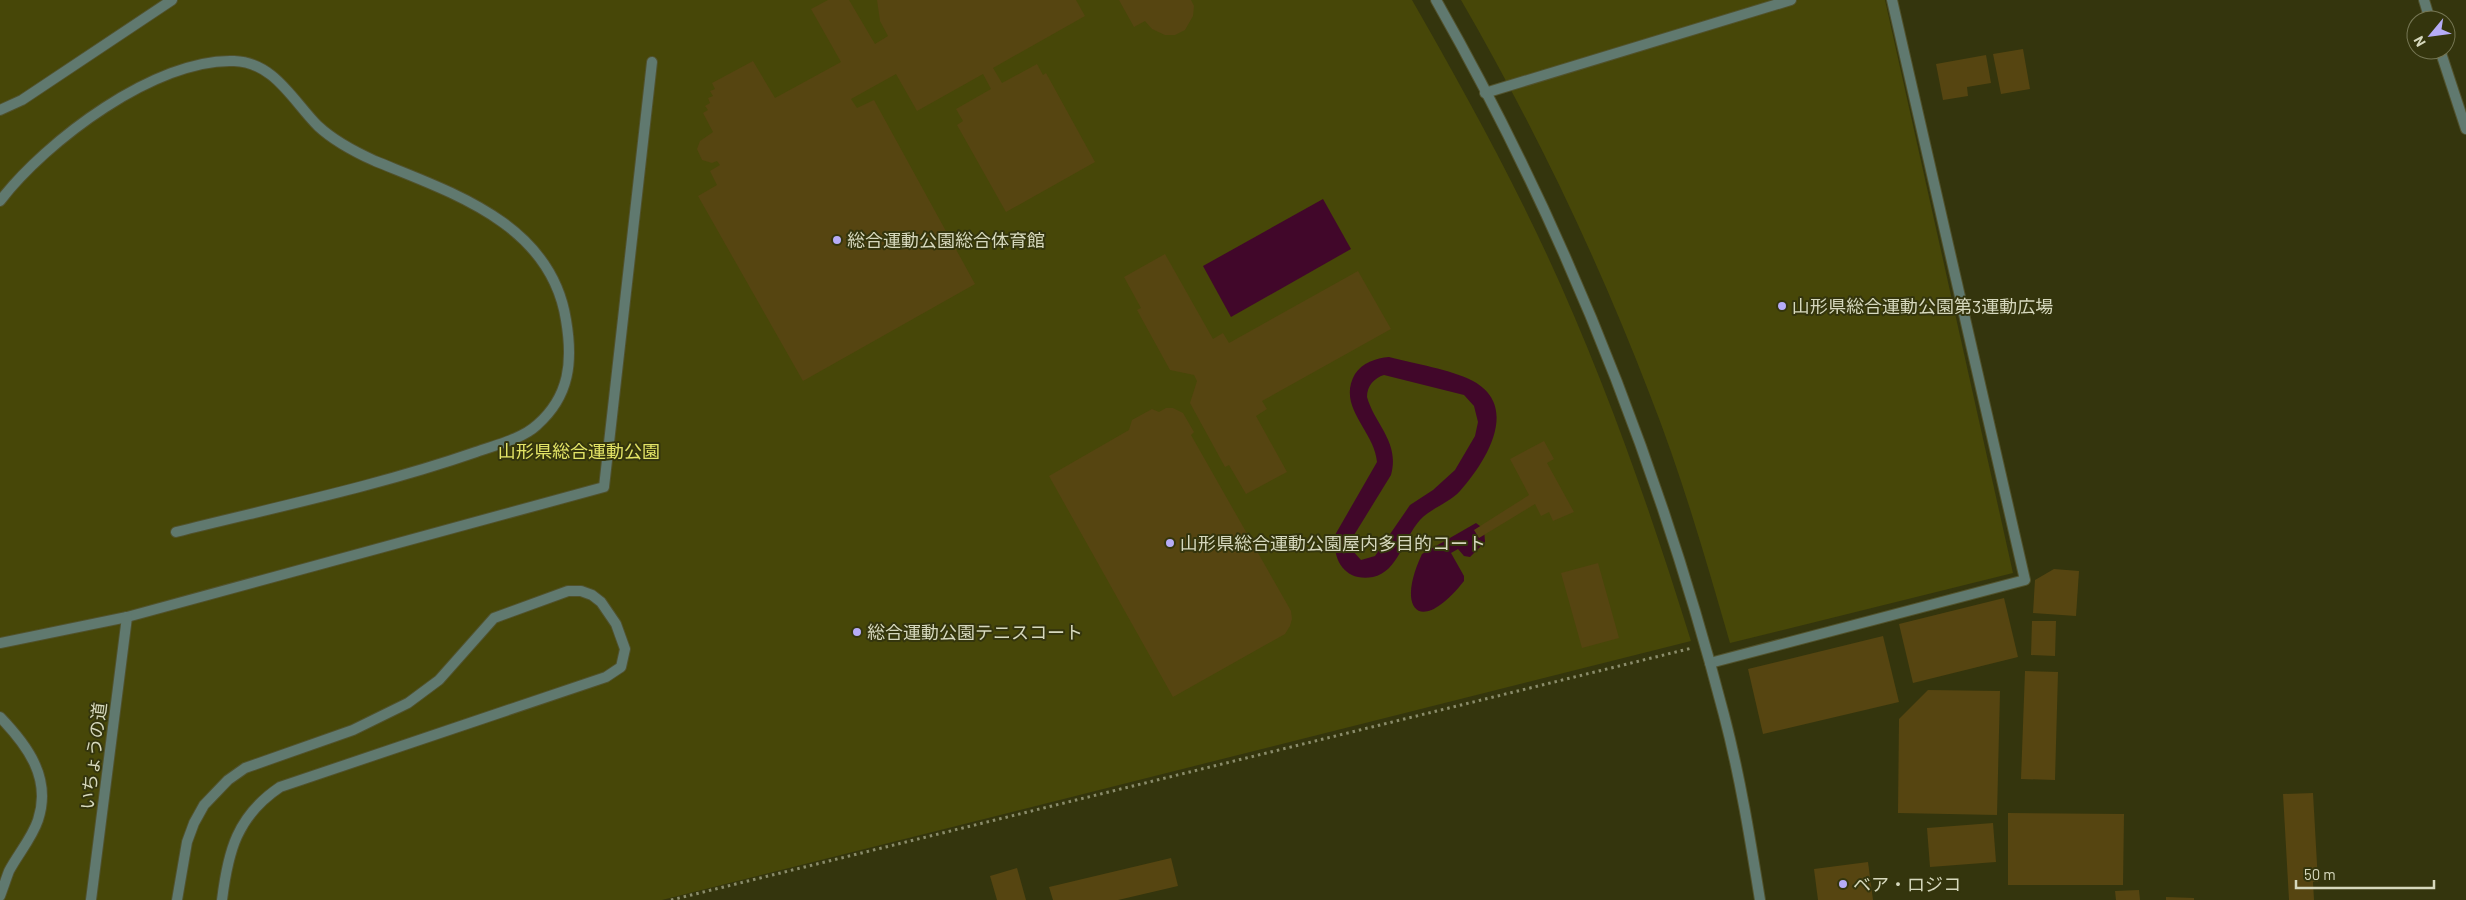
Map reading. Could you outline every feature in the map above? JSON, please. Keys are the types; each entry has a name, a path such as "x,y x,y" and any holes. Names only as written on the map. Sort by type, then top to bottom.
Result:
{"street":[{"path":"0,110 22,100 172,0"},
{"path":"1436,0 1533,187 1570,267 1626,402 1683,565 1725,717 1760,900"},
{"path":"1485,94 1791,0"},
{"path":"1710,663 2025,580 1892,0"},
{"path":"2443,60 2466,129"},
{"path":"0,201 43,154 100,110 178,71 205,62 238,61 268,72 292,94 318,126 352,151 493,214 523,238 538,255 554,282 565,311 568,334 569,373 557,403 535,428 506,441 424,470 176,532"},
{"path":"0,643 127,616 604,486 652,62"},
{"path":"177,900 187,842 194,823 204,804 228,780 245,768 354,730 408,704 444,675 487,625 505,613 568,591 581,591 592,595 601,602 616,624 625,649 621,667 616,672 280,788 251,814 236,837 226,868 222,900"},
{"name":"いちょうの道","path":"90,900 127,616"},
{"path":"0,717 16,734 34,759 42,789 38,820 9,871 0,896"}],"path":[{"path":"671,900 1704,645"}],"green space":[{"name":"山形県総合運動公園","path":"0,0 1412,0 1470,102 1511,181 1573,313 1636,475 1691,641 662,900 0,900"},
{"name":"山形県総合運動公園第3運動広場","path":"1461,0 1885,0 2013,573 1730,643 1683,487 1662,426 1630,344 1587,243 1539,144"}],"shaded area":[{"path":"1323,199 1351,249 1231,317 1203,266"},
{"path":"1389,357 1443,370 1473,381 1487,392 1495,405 1497,420 1488,451 1460,491 1420,520 1389,568 1382,574 1363,578 1348,572 1338,561 1335,535 1377,462 1375,451 1353,408 1350,386 1355,374 1361,367 1374,360","holes":["1384,375 1464,395 1474,406 1478,422 1475,436 1455,470 1433,490 1410,505 1375,556 1361,560 1352,550 1351,540 1391,475 1393,463 1389,443 1367,397 1370,386 1374,380"]},
{"path":"1476,523 1484,529 1485,542 1470,557 1464,556 1458,549 1451,553 1464,576 1464,581 1449,598 1436,608 1425,612 1417,610 1412,602 1411,590 1414,574 1422,554"}],"building":[{"path":"828,0 849,0 875,44 888,36 880,21 877,0 1076,0 1085,16 993,68 1002,83 1037,64 1043,75 1046,73 1095,162 1006,212 957,125 963,121 956,109 991,89 983,74 917,111 896,74 851,99 857,108 874,100 975,284 803,381 698,196 717,185 710,171 720,165 717,161 712,163 702,160 697,149 700,141 713,132 703,113 708,110 705,106 710,103 708,98 713,96 710,91 715,89 712,83 753,61 775,98 841,62 811,9"},
{"path":"1119,0 1191,0 1194,6 1193,16 1185,30 1175,35 1165,35 1152,29 1145,21 1134,27"},
{"path":"2023,49 2030,89 2001,94 1993,54"},
{"path":"1986,55 1991,83 1967,87 1968,96 1943,100 1936,64"},
{"path":"1165,254 1213,339 1223,333 1229,343 1358,271 1391,329 1262,401 1267,409 1256,416 1287,472 1246,494 1229,465 1225,467 1190,403 1197,381 1194,375 1170,370 1137,310 1141,308 1124,277"},
{"name":"山形県総合運動公園屋内多目的コート","path":"1166,408 1173,408 1183,413 1194,432 1191,435 1291,611 1292,619 1285,634 1173,697 1049,476 1129,430 1132,420 1152,409 1159,412"},
{"path":"1544,441 1554,459 1547,463 1574,512 1553,521 1549,512 1541,516 1535,504 1479,538 1474,530 1529,495 1510,459"},
{"path":"1598,563 1619,638 1582,648 1561,573"},
{"path":"2054,569 2079,571 2076,616 2033,613 2035,580"},
{"path":"2004,598 2018,657 1913,683 1899,624"},
{"path":"2032,621 2056,621 2055,656 2031,655"},
{"path":"1883,636 1899,702 1763,734 1748,669"},
{"path":"2025,671 2058,672 2055,780 2021,779"},
{"path":"1928,690 2000,691 1997,815 1898,813 1899,719"},
{"path":"2313,793 2318,882 2313,882 2314,900 2289,900 2283,794"},
{"path":"2008,813 2124,814 2123,885 2008,885"},
{"path":"1993,823 1996,862 1930,867 1927,828"},
{"path":"1171,858 1178,886 1118,900 1053,900 1049,887"},
{"name":"ベア・ロジコ","path":"1868,862 1873,900 1818,900 1814,869"},
{"path":"1017,868 1026,900 997,900 990,876"},
{"path":"2139,890 2140,900 2116,900 2115,891"},
{"path":"2166,897 2194,898 2194,900 2166,900"}],"place":[{"name":"総合運動公園総合体育館","path":"837,240"},
{"name":"山形県総合運動公園第3運動広場","path":"1782,306"},
{"name":"山形県総合運動公園屋内多目的コート","path":"1170,543"},
{"name":"総合運動公園テニスコート","path":"857,632"},
{"name":"ベア・ロジコ","path":"1843,884"}]}
